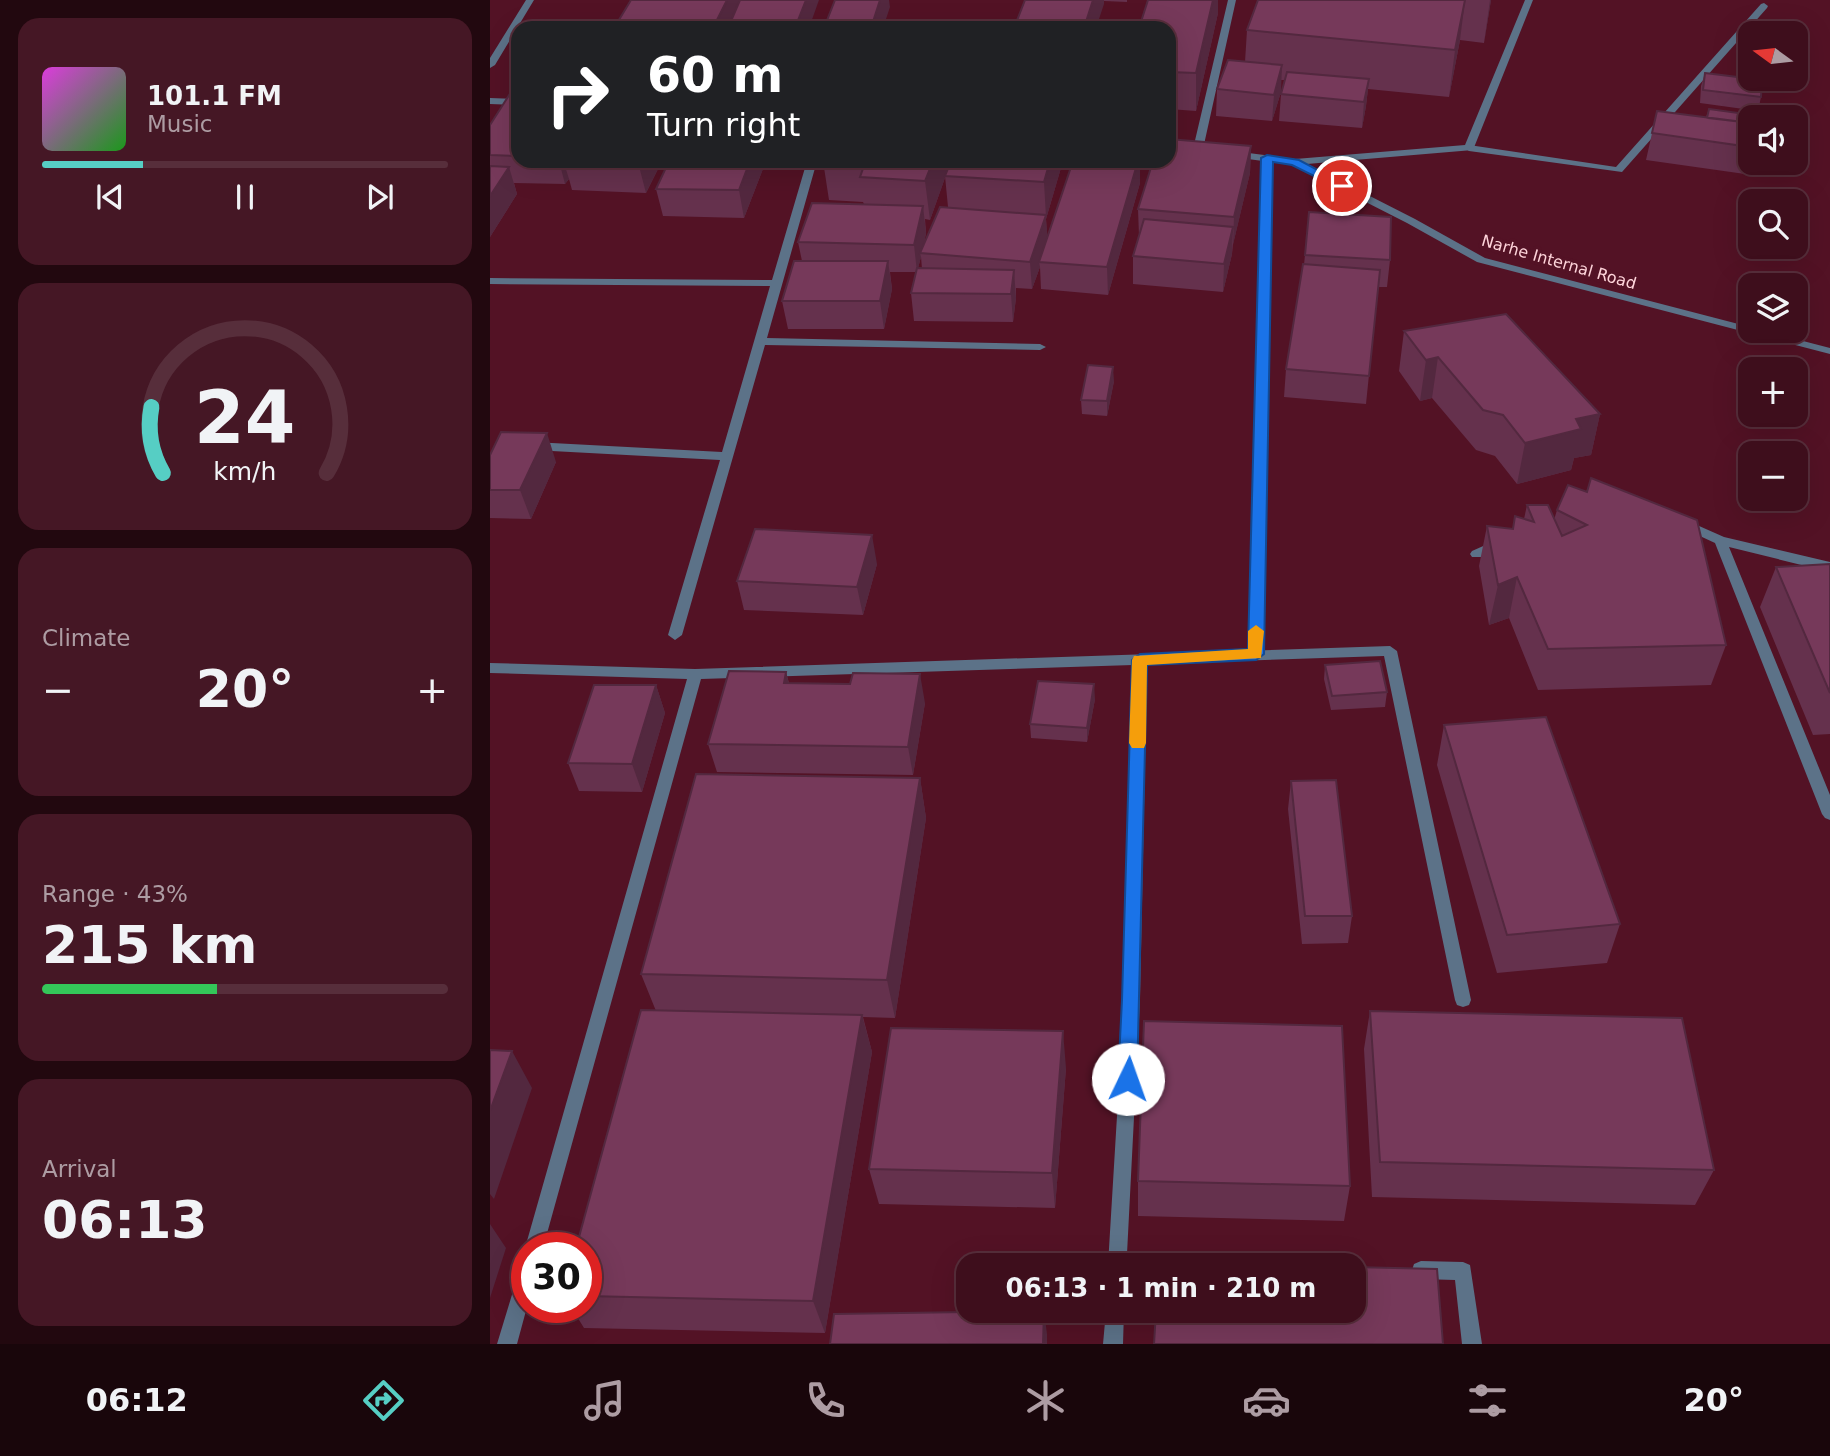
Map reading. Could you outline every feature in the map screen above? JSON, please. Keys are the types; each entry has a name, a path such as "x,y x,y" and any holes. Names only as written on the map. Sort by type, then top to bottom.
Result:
{"street":[{"path":"517,21 530,0"},
{"name":"Narhe Internal Road","path":"1232,0 1204,150 1295,162 1481,260 1738,327"},
{"path":"1469,148 1529,0"},
{"path":"1295,162 1469,148 1618,170 1764,6"},
{"path":"490,65 511,31"},
{"path":"490,101 511,102"},
{"path":"1256,654 1267,158"},
{"path":"675,635 810,168"},
{"path":"490,281 775,283"},
{"path":"760,341 1040,347"},
{"name":"Narhe Internal Road","path":"1800,343 1830,351"},
{"path":"518,445 727,456"},
{"path":"1674,518 1720,540 1830,567"},
{"path":"1477,554 1510,537"},
{"path":"1720,540 1830,814"},
{"path":"490,668 695,674 1390,651 1463,1000"},
{"path":"1118,1253 1132,1000 1140,660"},
{"path":"538,1232 695,674"},
{"path":"1408,1270 1463,1271 1472,1344"},
{"path":"508,1344 514,1323"},
{"path":"1113,1344 1114,1323"}],"building":[{"path":"631,0 727,0 716,21 618,21"},
{"path":"740,0 806,0 798,21 731,21"},
{"path":"835,0 880,0 873,21 827,21"},
{"path":"1025,0 1093,0 1086,21 1017,21"},
{"path":"1148,0 1213,0 1196,73 1176,72 1176,21 1141,21"},
{"path":"1258,0 1465,0 1455,50 1247,30"},
{"path":"1228,60 1282,65 1274,95 1217,89"},
{"path":"1287,72 1369,79 1364,102 1281,94"},
{"path":"1705,73 1738,77 1738,91 1761,91 1761,97 1703,90"},
{"path":"511,92 511,156 490,155 490,125"},
{"path":"1709,109 1738,113 1738,122 1707,118"},
{"path":"1657,111 1738,121 1738,145 1652,133"},
{"path":"1176,140 1251,146 1234,217 1138,209 1151,168 1176,168"},
{"path":"490,166 509,167 490,196"},
{"path":"666,168 747,168 739,190 656,189"},
{"path":"863,168 930,168 925,181 860,177"},
{"path":"948,168 1048,168 1044,182 945,176"},
{"path":"1071,168 1136,168 1107,267 1039,262"},
{"path":"812,203 923,206 914,245 798,242"},
{"path":"940,207 1046,215 1030,262 920,253"},
{"path":"1309,212 1391,217 1390,260 1305,255"},
{"path":"1144,219 1233,227 1224,264 1133,256"},
{"path":"794,261 888,261 880,301 782,301"},
{"path":"1303,264 1380,270 1369,376 1286,369"},
{"path":"917,268 1014,270 1011,294 911,293"},
{"path":"1506,314 1600,414 1576,419 1581,429 1525,443 1503,415 1483,410 1438,357 1426,360 1404,331"},
{"path":"1088,365 1113,367 1107,401 1081,400"},
{"path":"501,432 547,433 520,490 490,490 490,455"},
{"path":"1591,478 1697,520 1726,645 1548,649 1517,577 1498,585 1487,526 1513,529 1515,516 1534,522 1527,505 1548,505 1562,536 1587,525 1557,510 1568,485 1587,492"},
{"path":"755,529 872,535 857,587 737,581"},
{"path":"1830,564 1830,693 1776,567"},
{"path":"1380,661 1387,692 1332,696 1325,665"},
{"path":"729,671 786,672 784,683 850,684 853,673 920,674 908,747 708,744"},
{"path":"1038,681 1094,684 1087,728 1030,724"},
{"path":"594,685 656,685 632,764 568,763"},
{"path":"1546,717 1620,924 1507,935 1444,725"},
{"path":"696,774 920,778 887,980 641,974"},
{"path":"1336,780 1352,916 1305,916 1291,781"},
{"path":"641,1010 862,1015 813,1301 602,1296 602,1232 580,1232"},
{"path":"1370,1011 1682,1018 1714,1170 1380,1162"},
{"path":"1144,1021 1342,1026 1350,1186 1138,1181"},
{"path":"891,1028 1063,1031 1052,1173 869,1169"},
{"path":"490,1050 512,1051 490,1111"},
{"path":"1366,1267 1437,1269 1443,1344 1154,1344 1155,1323 1366,1323"},
{"path":"956,1312 956,1323 1044,1323 1043,1344 830,1344 834,1314"}],"slow traffic":[{"path":"1138,743 1140,660 1256,654 1256,631"}],"route":[{"path":"1128,1079 1140,660 1256,654 1267,158 1295,162 1342,186"}]}
